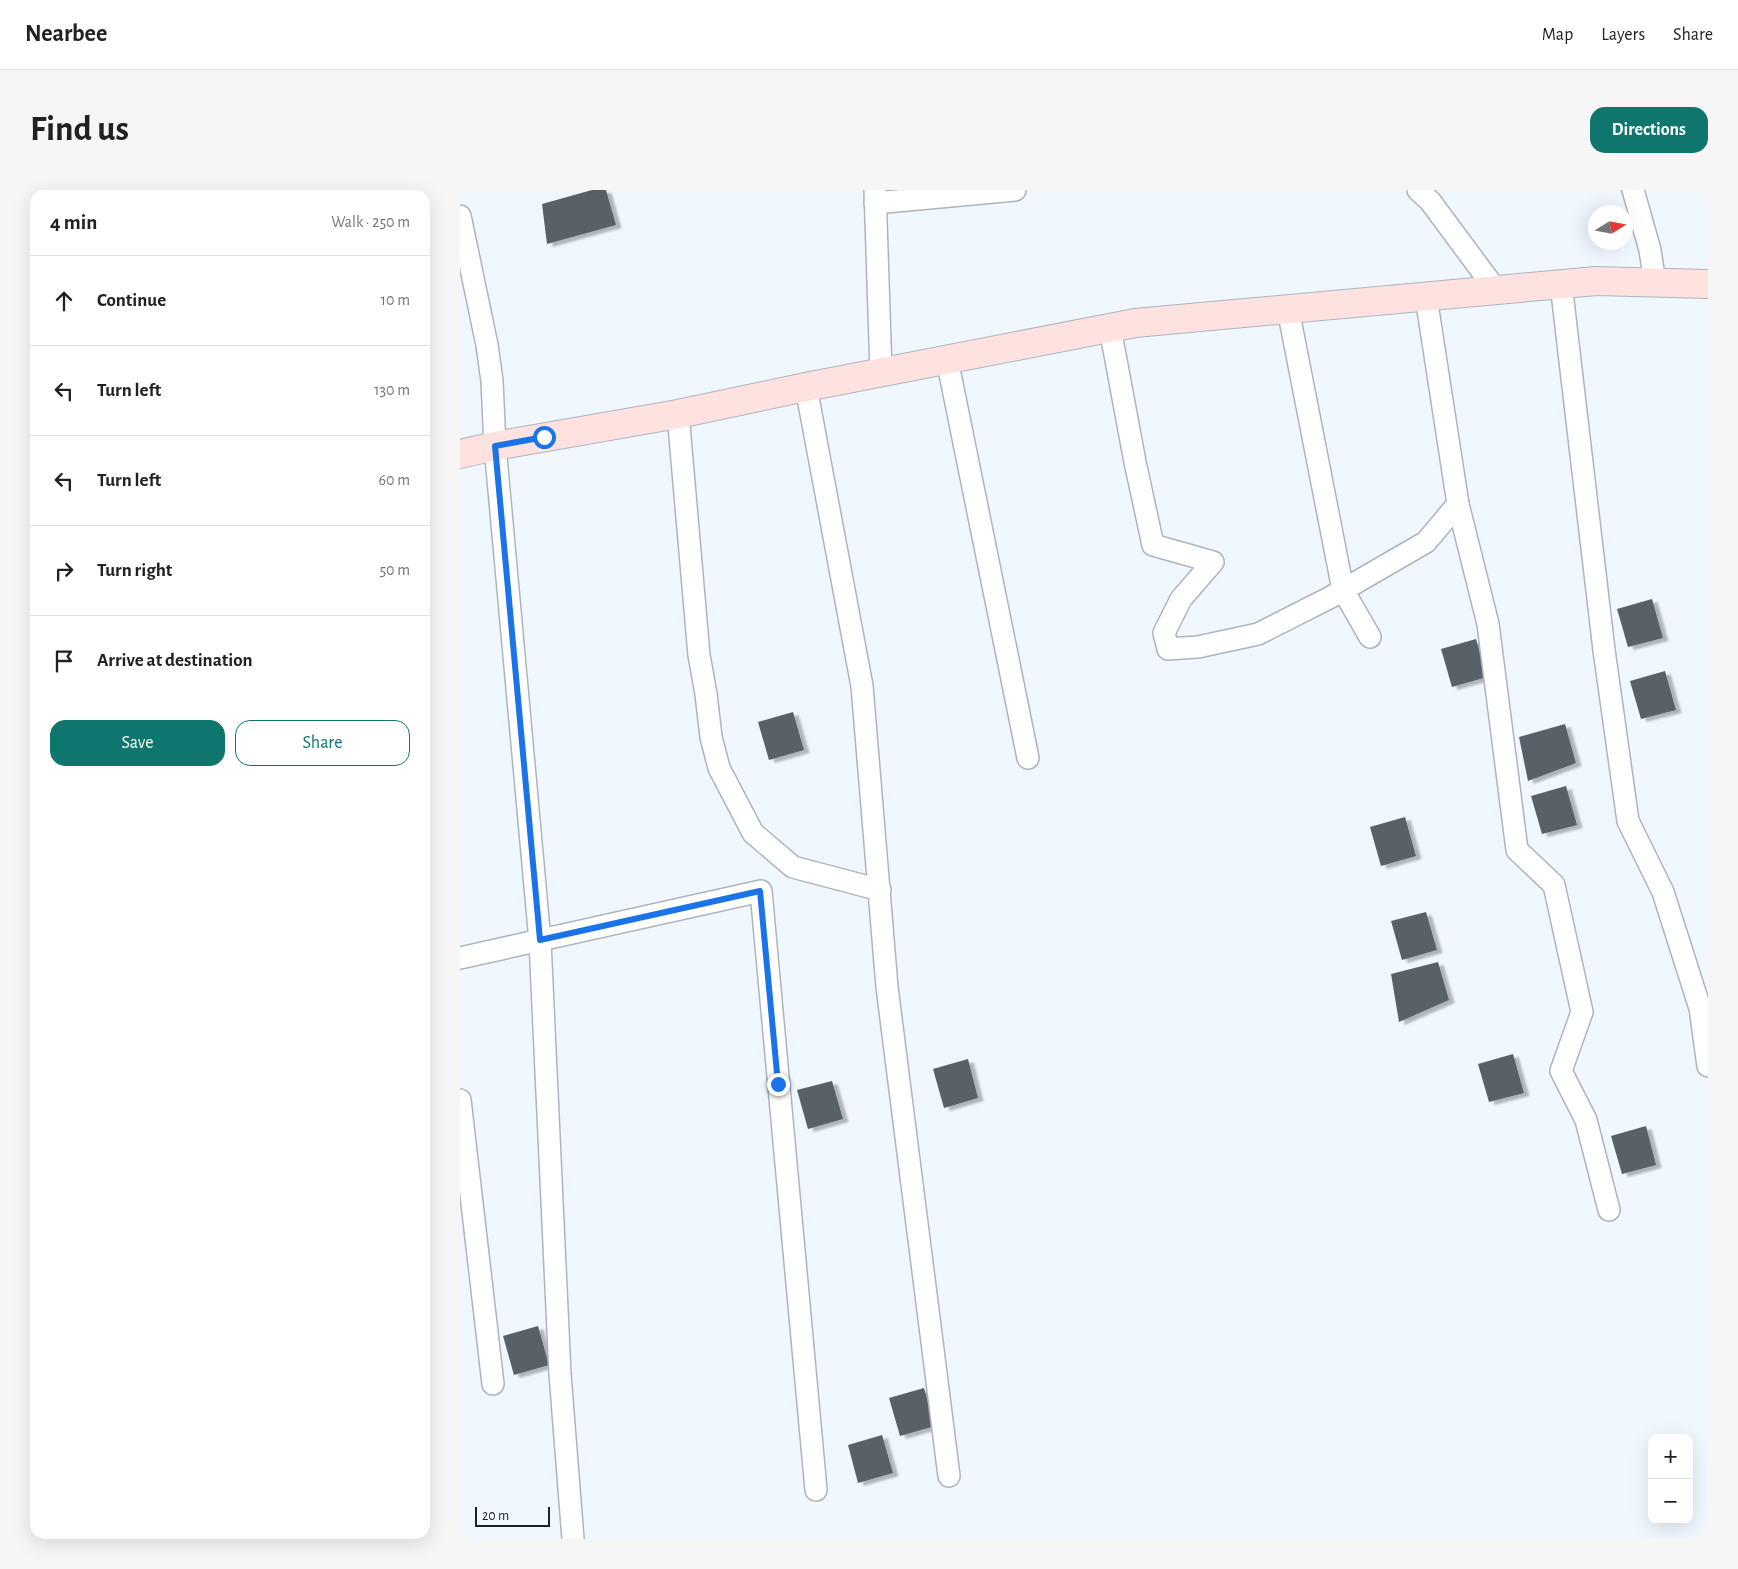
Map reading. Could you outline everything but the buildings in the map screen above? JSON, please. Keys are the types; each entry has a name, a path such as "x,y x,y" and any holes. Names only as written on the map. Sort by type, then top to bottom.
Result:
{"main road":[{"path":"460,454 495,446 678,414 881,372 1135,323 1596,281 1708,284"}],"street":[{"path":"881,372 875,196 1015,190"},
{"path":"1418,190 1430,201 1496,290"},
{"path":"1633,190 1650,250 1655,283"},
{"path":"460,216 492,381 495,446 540,940 560,1374 574,1539"},
{"path":"1561,284 1603,640 1628,821 1663,892 1700,1008 1708,1066"},
{"path":"1426,297 1458,504 1488,624 1518,850 1554,885 1582,1012 1561,1071 1586,1120 1609,1210"},
{"path":"1288,309 1343,590 1370,637"},
{"path":"1110,328 1135,462 1153,545 1212,562 1181,599 1164,632 1168,649 1198,648 1258,634 1343,590 1426,542 1458,504"},
{"path":"947,359 1028,758"},
{"path":"806,387 862,686 888,987 949,1476"},
{"path":"678,414 699,655 711,737 719,768 753,833 793,867 880,890"},
{"path":"460,958 760,891 816,1490"},
{"path":"460,1100 493,1384"}],"route":[{"path":"544,437 495,446 540,940 760,891 778,1084"}]}
